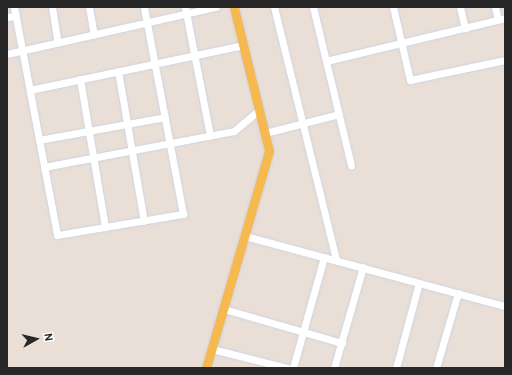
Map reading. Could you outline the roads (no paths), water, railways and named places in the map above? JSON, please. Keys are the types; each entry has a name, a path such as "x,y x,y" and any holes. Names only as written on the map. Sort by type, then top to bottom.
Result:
{"main road":[{"path":"206,368 269,151 234,7"}],"street":[{"path":"14,7 58,235 183,214 144,7"},
{"path":"52,7 58,43"},
{"path":"89,7 94,35"},
{"path":"7,54 147,23 185,10 216,7"},
{"path":"274,7 336,260"},
{"path":"313,7 351,165"},
{"path":"394,7 410,80 505,60"},
{"path":"460,7 465,28"},
{"path":"326,62 502,19 495,7"},
{"path":"185,10 210,136"},
{"path":"7,17 16,16"},
{"path":"30,90 243,45"},
{"path":"118,71 144,221"},
{"path":"80,79 105,227"},
{"path":"44,167 234,131 259,110"},
{"path":"265,133 339,114"},
{"path":"39,140 165,117"},
{"path":"245,236 505,306"},
{"path":"293,368 324,257"},
{"path":"334,368 364,268"},
{"path":"396,368 419,283"},
{"path":"436,368 458,293"},
{"path":"224,309 342,343"},
{"path":"212,349 287,368"}]}
